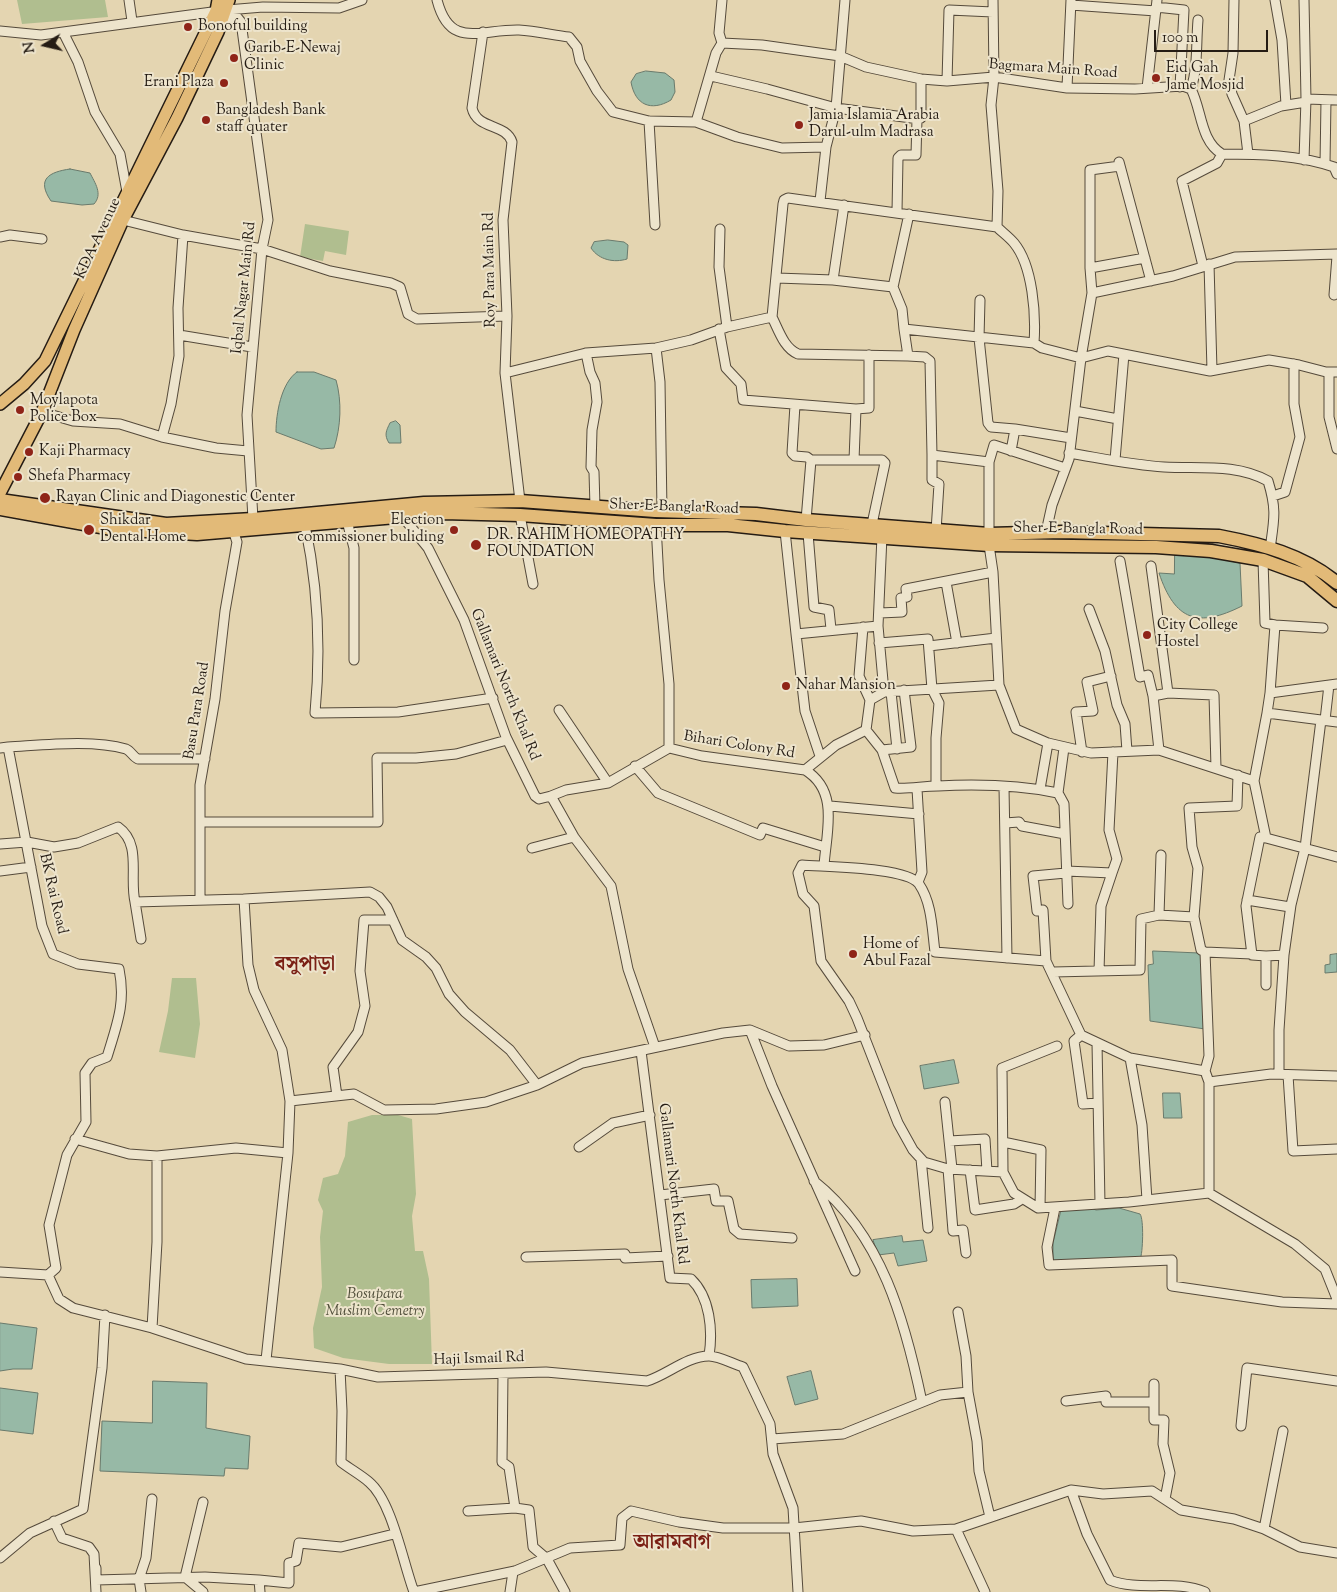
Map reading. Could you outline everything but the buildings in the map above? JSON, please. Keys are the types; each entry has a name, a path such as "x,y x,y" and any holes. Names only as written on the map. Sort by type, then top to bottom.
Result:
{"highway":[{"name":"Sher-E-Bangla Road","path":"0,500 166,524 369,513 424,503 520,501 595,507 756,514 807,527 928,542 989,539 1046,532 1062,532 1157,540 1262,560 1307,576 1337,601"},
{"name":"Sher-E-Bangla Road","path":"0,509 112,530 197,534 347,521 369,513 402,516 443,513 656,525 728,525 785,531 807,527 872,524 989,539 1063,546 1220,536 1270,548 1314,565 1337,582"},
{"path":"668,511 674,525"},
{"path":"1062,532 1063,546"}],"main road":[{"name":"KDA Avenue","path":"0,404 45,362 127,192 223,8"},
{"name":"KDA Avenue","path":"0,493 42,412 123,220 177,118 223,8"},
{"path":"32,376 51,388"}],"street":[{"path":"129,0 132,21"},
{"path":"0,30 41,34 223,8 339,8 362,0"},
{"path":"437,0 440,13 448,26 468,34 521,30 569,37 577,47 580,60 597,91 613,112 649,122 696,122 737,137 782,148 826,147"},
{"path":"696,122 711,76 716,53 722,43 719,33 722,0"},
{"path":"820,201 826,147 836,108 845,0"},
{"path":"993,0 994,77 991,105 998,192 997,227"},
{"path":"1234,0 1233,53 1229,80 1232,94 1244,121 1248,154"},
{"path":"1275,0 1282,40 1286,105"},
{"path":"1304,0 1306,101 1304,160"},
{"path":"1067,88 1071,2 1157,6 1184,10 1180,86"},
{"path":"1147,88 1157,6"},
{"name":"Iqbal Nagar Main Rd","path":"223,8 241,22 268,220 262,249 247,415 253,519"},
{"path":"947,80 949,10 993,12"},
{"path":"1198,20 1195,54 1197,70 1191,89 1206,134 1214,149 1222,154 1248,154 1324,164 1334,167 1337,174"},
{"path":"63,32 78,62 95,112 120,154 127,192"},
{"name":"Roy Para Main Rd","path":"483,32 472,108 478,121 506,133 512,142 503,220 506,316 505,373 520,501"},
{"name":"Bagmara Main Road","path":"722,43 762,45 840,56 866,66 921,78 947,80 994,77 1067,88 1180,86 1191,89"},
{"path":"711,76 767,88 836,108 917,119 921,118 921,78"},
{"path":"1324,164 1326,100"},
{"path":"1244,121 1286,105 1306,101 1337,100"},
{"path":"896,212 898,158 901,155 916,155 917,119"},
{"path":"649,122 655,225"},
{"path":"1212,370 1206,265 1182,181 1217,163 1222,154"},
{"path":"1046,532 1052,505 1066,468 1069,453 1081,358 1092,293 1090,268 1090,170 1119,164 1151,281"},
{"path":"936,531 938,484 932,480 930,361 925,357 798,354 792,351 772,317 784,200 788,198 844,204 997,227 1015,244 1024,264 1034,303 1034,343"},
{"path":"833,280 844,204"},
{"path":"908,356 902,309 892,287 909,214"},
{"path":"123,220 183,235 262,249 330,271 391,283 400,287 408,314 417,319 506,316"},
{"path":"720,229 719,267 726,368 740,383 742,400 856,409 869,408 869,355"},
{"path":"0,236 10,235 42,239"},
{"path":"162,437 171,404 179,356 183,235"},
{"path":"1092,293 1173,276 1235,257 1337,255 1334,295"},
{"path":"1090,268 1145,258"},
{"path":"776,278 833,280 892,287"},
{"path":"980,300 979,338 988,423 991,427 1071,438"},
{"path":"505,373 586,353 656,348 691,340 723,328 772,317"},
{"path":"904,329 1034,343 1042,348 1081,358 1108,351 1212,370 1269,360 1333,372 1329,417 1337,449"},
{"path":"179,335 252,347"},
{"path":"656,348 668,511"},
{"path":"586,353 590,372 595,383 597,402 591,439 591,467 594,472 595,507"},
{"path":"1115,460 1124,354"},
{"path":"1273,496 1285,492 1300,437 1294,404 1294,364"},
{"path":"795,405 792,453 795,456 807,457 811,460 882,460 885,463 872,524"},
{"path":"854,460 856,409"},
{"path":"1074,410 1118,419"},
{"path":"42,412 73,421 120,424 162,437 216,448 248,451"},
{"path":"1011,451 1015,429"},
{"path":"1066,468 994,445 989,462 989,539 993,572 999,685 1016,729 1048,743 1082,752 1159,750 1254,781"},
{"path":"1069,453 1163,467 1231,469 1254,473 1268,481 1276,510 1270,548"},
{"path":"932,455 989,462"},
{"path":"811,460 807,527 814,607 829,610 831,629"},
{"name":"Gallamari North Khal Rd","path":"402,516 428,548 464,620 507,740 535,796 538,798 551,796"},
{"path":"520,516 533,584"},
{"path":"347,521 354,548 354,660"},
{"path":"305,525 314,569 317,607 319,673 315,713 398,712 493,698"},
{"path":"655,1047 628,969 611,886 574,837 551,796 566,790 608,783 669,748 670,684 659,580 656,525"},
{"name":"Basu Para Road","path":"200,898 200,785 215,699 225,611 237,542 233,530"},
{"path":"785,531 805,711 820,756"},
{"path":"882,536 879,642 896,749"},
{"path":"1262,560 1265,623 1323,628"},
{"path":"1120,561 1140,677 1148,676 1153,696 1159,750"},
{"path":"1150,566 1168,693"},
{"path":"880,612 902,612 901,598 907,597 906,589 993,572"},
{"path":"946,582 957,643"},
{"path":"1089,610 1105,651 1117,705 1125,724 1128,752"},
{"path":"1266,838 1254,781 1262,749 1270,693 1275,625"},
{"path":"796,634 831,629 878,626"},
{"path":"863,628 859,676 870,700 866,730 882,750 895,788 917,789 936,786 1004,787 1040,789 1058,793"},
{"path":"929,646 996,638"},
{"path":"879,642 928,639 932,689 938,703 936,786"},
{"path":"1082,752 1076,712 1093,711 1087,682 1111,676"},
{"path":"1270,693 1333,684 1323,720 1305,848 1290,907 1284,955 1279,1030 1293,1151 1337,1149"},
{"path":"870,700 887,692 904,690 999,685"},
{"path":"882,750 911,748 904,690"},
{"path":"1153,696 1168,693 1214,695 1216,768"},
{"path":"559,710 608,783"},
{"path":"1267,714 1337,722"},
{"path":"821,866 824,866 830,806 817,780 805,770 836,745 866,730"},
{"path":"201,822 378,822 377,758 416,758 456,754 507,740"},
{"path":"1040,789 1048,743"},
{"path":"4,747 59,744 100,746 126,749 138,759 205,759"},
{"name":"BK Rai Road","path":"4,747 26,842 42,926 53,954 78,964 119,969 123,991 116,1033 107,1057 92,1063 85,1073 86,1122 67,1154 49,1225 56,1268 48,1276"},
{"name":"Bihari Colony Rd","path":"669,748 702,756 805,770"},
{"path":"1064,748 1058,793 1064,804 1068,904"},
{"path":"1098,971 1101,906 1117,859 1109,830 1113,752"},
{"path":"636,766 658,793 760,835 763,828 825,847"},
{"path":"1238,775 1237,806 1189,808 1192,847 1198,868 1194,917 1201,950 1205,952 1266,956 1284,955"},
{"path":"1004,787 1007,958"},
{"path":"917,789 922,872 918,882"},
{"path":"830,806 919,814"},
{"path":"1005,823 1018,822 1022,826 1065,834"},
{"path":"0,844 26,842 54,847 78,842 118,827 126,833 132,844 135,902 142,939"},
{"path":"532,848 574,837"},
{"path":"1252,954 1246,906 1260,837 1337,858"},
{"path":"1158,915 1161,855"},
{"path":"1003,1172 950,1169 922,1159 913,1150 898,1123 865,1035 849,1001 822,961 814,906 803,894 798,873 802,865 896,872 918,882 929,905 935,952 1046,961"},
{"path":"0,871 31,867"},
{"path":"1112,873 1066,872 1034,876 1037,911 1043,910 1046,961 1053,972 1080,1035 1130,1058 1205,1071"},
{"path":"135,902 200,898 244,899 370,892 379,897 387,907 402,940 426,956 436,968 449,994 465,1012 510,1050 537,1085"},
{"path":"244,899 248,965 254,990 282,1050 290,1101 288,1153 266,1360"},
{"path":"1247,900 1290,907"},
{"path":"1053,972 1140,970 1142,919 1158,915 1194,917"},
{"path":"338,1096 332,1067 358,1032 365,1006 360,971 364,920 393,920"},
{"path":"1205,952 1209,1056 1205,1071 1209,1082 1209,1193"},
{"path":"1266,956 1266,985"},
{"path":"750,1030 813,1180 855,1271"},
{"path":"290,1101 354,1094 384,1110 436,1109 486,1102 537,1085 582,1062 723,1033 750,1030 789,1046 824,1045 865,1035"},
{"path":"1080,1035 1074,1041 1083,1104 1098,1103"},
{"path":"1097,1043 1100,1204"},
{"path":"1057,1046 1002,1068 1003,1172 1014,1193 1040,1208 1209,1193 1295,1244 1325,1269 1337,1274"},
{"name":"Gallamari North Khal Rd","path":"641,1051 670,1278 691,1279 700,1288 708,1312 709,1356"},
{"path":"1130,1058 1142,1125 1147,1200"},
{"path":"1209,1082 1284,1074 1337,1076"},
{"path":"945,1102 949,1141 953,1231 963,1230 966,1253"},
{"path":"579,1147 612,1122 650,1115"},
{"path":"75,1139 129,1154 156,1156 236,1148 288,1153"},
{"path":"949,1141 985,1139 987,1171"},
{"path":"1002,1142 1041,1150 1040,1208"},
{"path":"152,1328 157,1242 156,1156"},
{"path":"922,1159 928,1228"},
{"path":"970,1170 974,1210 1014,1204 1022,1199"},
{"path":"813,1180 828,1192 857,1224 872,1250 895,1297 910,1343 922,1402"},
{"path":"660,1195 714,1189 716,1201 728,1201 734,1230 740,1234 792,1238"},
{"path":"1055,1208 1047,1246 1049,1265 1172,1260 1172,1286 1282,1302 1337,1304"},
{"path":"526,1257 625,1254 625,1258 668,1256"},
{"path":"1325,1269 1337,1299"},
{"path":"0,1272 48,1276"},
{"name":"Haji Ismail Rd","path":"48,1276 59,1300 73,1308 152,1328 246,1360 266,1360 340,1369 378,1377 546,1372 647,1381 661,1377 683,1363 709,1356"},
{"path":"958,1312 966,1356 968,1392 977,1441 980,1471 990,1517"},
{"path":"0,1558 30,1532 82,1509 102,1368 105,1315"},
{"path":"709,1356 743,1367 770,1424 774,1454 793,1508 798,1592"},
{"path":"1241,1426 1247,1368 1337,1381"},
{"path":"340,1369 342,1411 341,1462 371,1483 393,1520 394,1534 414,1592 512,1572 570,1548 620,1545 622,1518 632,1511 679,1522 723,1528 794,1528 861,1521 914,1530 956,1529 1071,1490 1103,1494 1152,1491 1181,1510 1234,1519 1264,1529 1300,1547 1337,1553"},
{"path":"503,1374 502,1462 509,1467 515,1508"},
{"path":"1154,1384 1154,1420 1164,1420 1164,1444 1170,1473 1165,1499"},
{"path":"772,1439 843,1434 940,1395 968,1392"},
{"path":"1066,1402 1106,1396 1106,1402 1154,1402"},
{"path":"1264,1529 1283,1431"},
{"path":"1071,1490 1088,1534 1110,1580 1140,1588 1182,1588 1205,1592"},
{"path":"141,1592 139,1579 146,1558 152,1499"},
{"path":"185,1577 203,1502"},
{"path":"468,1511 515,1508 529,1510 533,1547 547,1559 565,1592"},
{"path":"54,1521 62,1538 89,1547 94,1554 96,1580 225,1577 289,1584 289,1564 296,1561 299,1544 341,1546 394,1534"},
{"path":"956,1529 985,1592"},
{"path":"96,1568 96,1592"},
{"path":"510,1592 512,1572"},
{"path":"185,1577 203,1592"},
{"path":"260,1580 260,1592"}],"green space":[{"path":"17,0 105,0 108,17 22,24"},
{"path":"305,224 349,231 346,255 325,251 323,261 300,257"},
{"path":"172,978 196,978 200,1024 195,1058 159,1052 168,1011"},
{"name":"Bosupara Muslim Cemetry","path":"372,1115 398,1115 412,1119 416,1194 412,1216 415,1251 423,1251 429,1279 432,1364 389,1364 343,1358 314,1348 313,1328 322,1287 320,1237 323,1211 318,1200 323,1178 338,1174 345,1156 348,1122"}],"shaded area":[{"path":"646,71 665,73 674,80 675,92 671,100 664,104 651,106 640,101 633,90 631,82 636,74"},
{"path":"70,169 90,173 98,192 97,200 94,204 82,205 51,201 45,187 47,178 56,172"},
{"path":"608,240 624,242 628,245 627,259 607,260 591,248 594,242"},
{"path":"297,372 314,372 336,380 340,414 334,448 321,449 276,432 280,399 287,383"},
{"path":"396,421 400,425 401,443 389,443 386,438 387,431 390,423"},
{"path":"1175,555 1201,555 1240,563 1242,606 1213,617 1201,618 1190,616 1181,610 1173,602 1165,589 1159,573 1174,574"},
{"path":"1153,951 1199,953 1202,957 1205,1029 1150,1021 1148,965 1153,964"},
{"path":"1337,954 1337,972 1325,973 1325,965 1330,964 1330,955"},
{"path":"954,1060 959,1083 924,1089 920,1066"},
{"path":"1163,1093 1180,1093 1182,1118 1164,1118"},
{"path":"1089,1207 1096,1210 1119,1208 1140,1214 1143,1236 1140,1260 1056,1262 1053,1260 1053,1243 1061,1210"},
{"path":"902,1236 903,1242 923,1240 927,1261 898,1266 894,1253 878,1255 873,1240"},
{"path":"797,1279 798,1306 752,1308 751,1280"},
{"path":"0,1323 37,1328 32,1369 0,1371"},
{"path":"811,1371 818,1399 795,1405 787,1377"},
{"path":"153,1381 207,1383 206,1428 250,1436 248,1469 225,1468 224,1476 100,1471 102,1421 152,1423"},
{"path":"0,1388 38,1393 33,1434 0,1430"}],"place":[{"name":"Bonoful building","path":"188,27"},
{"name":"Garib-E-Newaj Clinic","path":"234,58"},
{"name":"Eid Gah Jame Mosjid","path":"1156,78"},
{"name":"Erani Plaza","path":"224,83"},
{"name":"Bangladesh Bank staff quater","path":"206,120"},
{"name":"Jamia Islamia Arabia Darul-ulm Madrasa","path":"799,125"},
{"name":"Moylapota Police Box","path":"20,410"},
{"name":"Kaji Pharmacy","path":"29,452"},
{"name":"Shefa Pharmacy","path":"18,477"},
{"name":"Rayan Clinic and Diagonestic Center","path":"45,498"},
{"name":"Shikdar Dental Home","path":"89,530"},
{"name":"Election commissioner buliding","path":"454,530"},
{"name":"DR. RAHIM HOMEOPATHY FOUNDATION","path":"476,545"},
{"name":"City College Hostel","path":"1147,635"},
{"name":"Nahar Mansion","path":"786,686"},
{"name":"Home of Abul Fazal","path":"853,954"}],"district":[{"name":"বসুপাড়া","path":"305,967"},
{"name":"আরামবাগ","path":"672,1545"}]}
